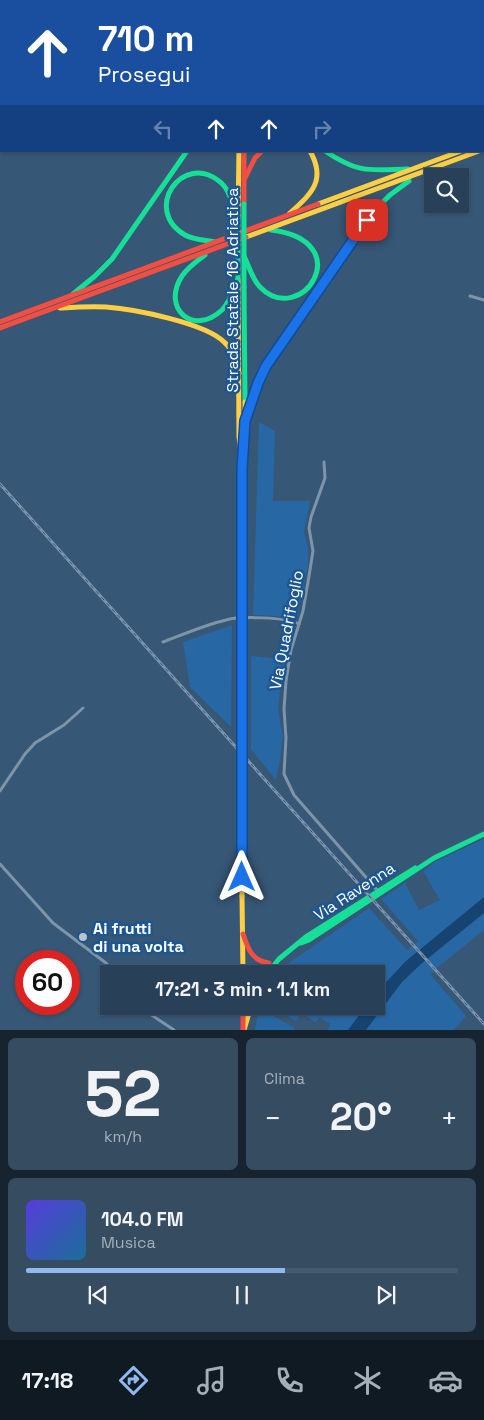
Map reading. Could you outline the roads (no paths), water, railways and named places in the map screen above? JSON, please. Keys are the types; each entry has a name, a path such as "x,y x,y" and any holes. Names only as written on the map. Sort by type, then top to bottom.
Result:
{"main road":[{"path":"72,296 112,259 186,152"},
{"name":"Strada Statale 16 Adriatica","path":"239,152 244,256 241,288 240,372 244,965"},
{"name":"Strada Statale 16 Adriatica","path":"242,459 245,421 241,288 238,279 238,218 244,180 244,152"},
{"path":"244,180 255,158 261,152"},
{"path":"286,217 305,200 316,183 318,168 311,152"},
{"path":"327,152 342,162 362,170 412,170"},
{"path":"0,322 458,152"},
{"path":"0,328 477,152"},
{"path":"216,242 191,237 177,229 170,221 166,212 166,197 178,180 198,173 209,174 225,188 238,218"},
{"path":"245,421 266,366 367,220 390,195 418,175"},
{"path":"244,256 257,284 271,296 289,299 301,294 314,281 318,273 318,258 306,241 294,234 270,229"},
{"path":"210,251 191,265 179,280 174,294 177,309 182,316 198,322 215,316 229,301 238,279"},
{"path":"54,308 108,307 204,329 220,337 228,346 240,372"},
{"name":"Via Ravenna","path":"301,943 309,940 423,865 447,851 484,834"},
{"name":"Via Ravenna","path":"264,965 279,959 301,943 307,936 404,874 423,865"},
{"path":"243,932 248,949 253,957 260,962 269,963"},
{"name":"Via Ravenna","path":"274,965 279,959"},
{"path":"243,1015 244,1030"},
{"path":"244,1030 249,1015"}],"street":[{"path":"470,296 484,300"},
{"name":"Via Quadrifoglio","path":"324,462 325,478 309,528 312,539 312,562 299,624 291,650 285,688 284,719 286,738 283,766 286,780 294,795 378,891"},
{"path":"163,642 226,620 281,619 299,624"},
{"path":"0,791 25,754 35,743 64,725 83,708"},
{"path":"0,864 53,923 108,965"},
{"path":"152,1015 174,1030"}],"railway":[{"path":"0,484 484,1024"}],"place":[{"name":"Ai frutti di una volta","path":"83,937"}]}
